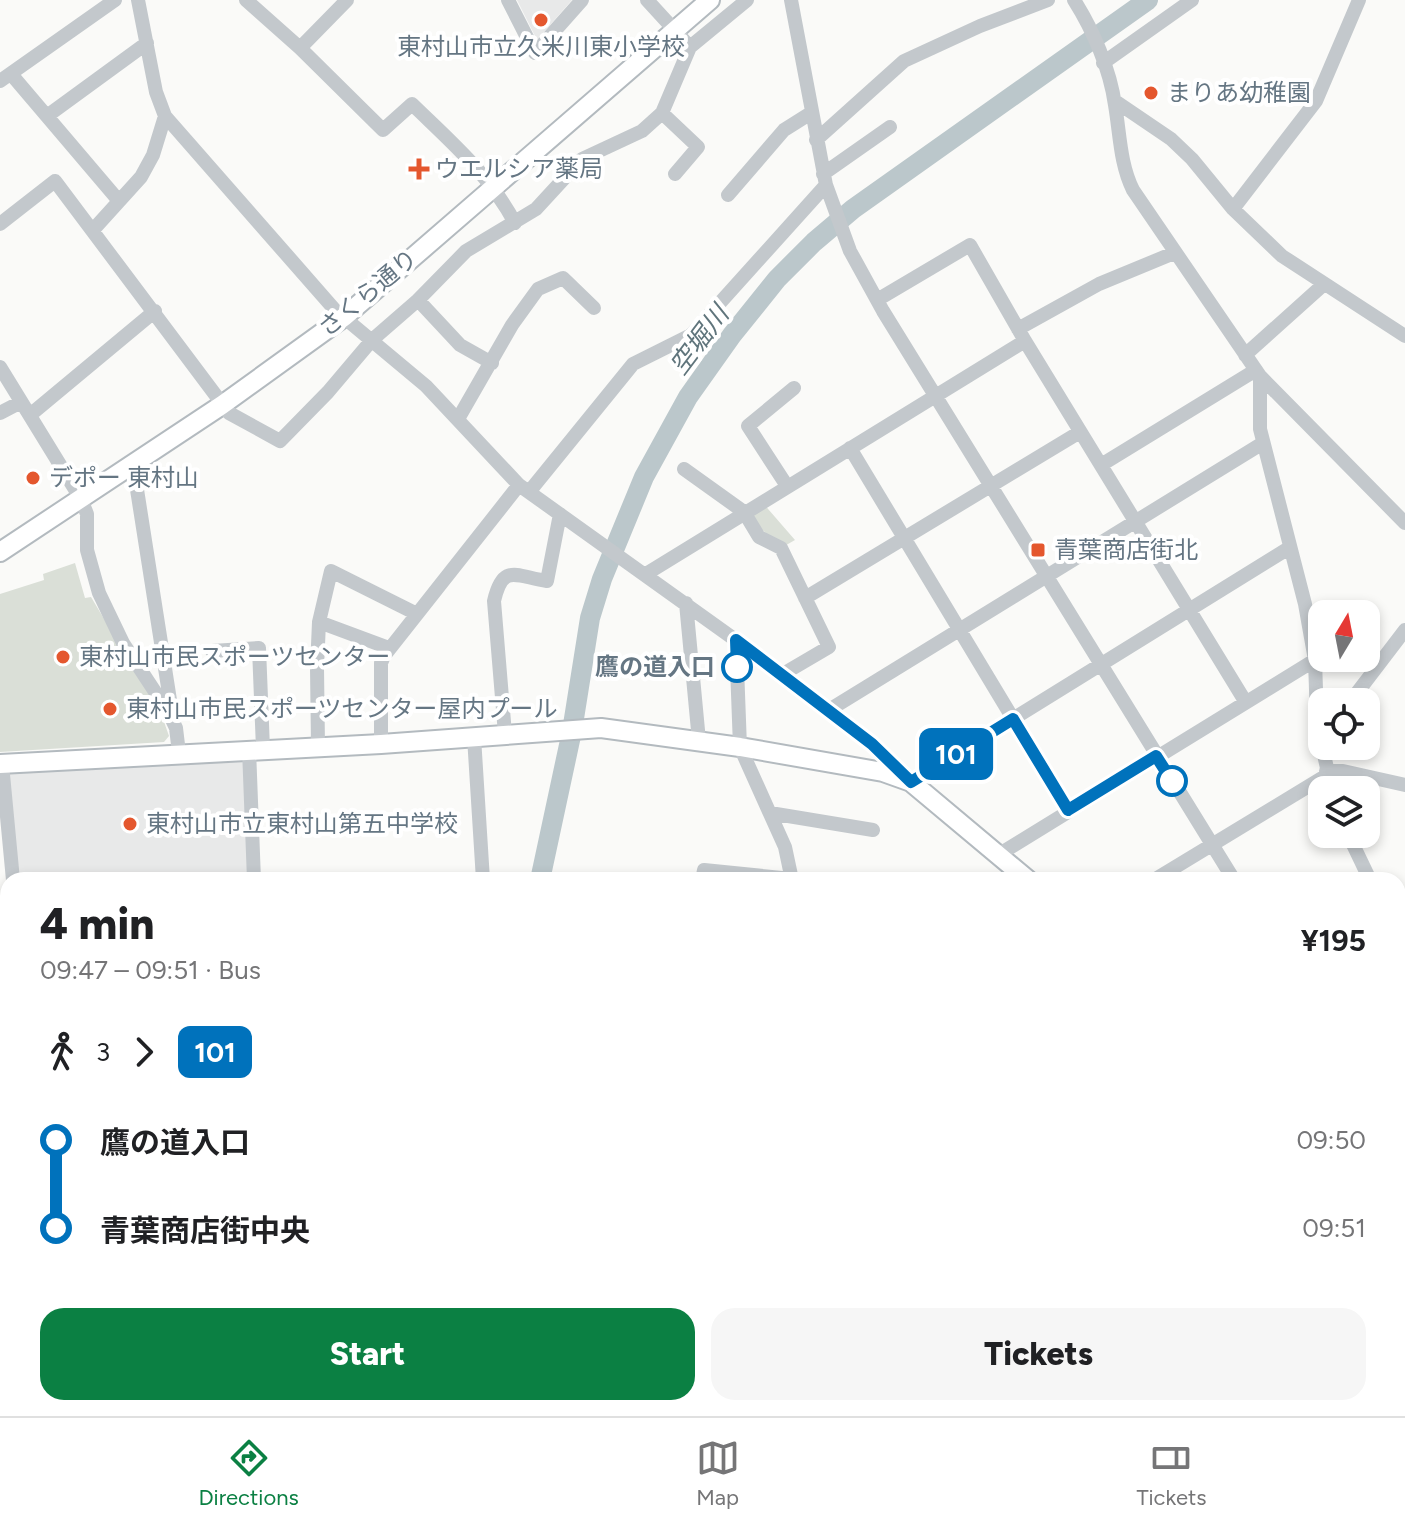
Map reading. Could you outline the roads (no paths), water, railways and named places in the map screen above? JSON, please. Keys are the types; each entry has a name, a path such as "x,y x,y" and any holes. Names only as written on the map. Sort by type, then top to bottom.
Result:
{"street":[{"path":"115,0 5,78 47,116 119,201"},
{"path":"138,0 156,92 165,116 344,317 426,386 524,489 783,674 872,744 911,782 1018,872"},
{"path":"300,48 347,0"},
{"path":"508,0 535,53 582,0"},
{"path":"647,0 690,47"},
{"name":"さくら通り","path":"2,546 81,499 222,405 344,317 710,0"},
{"path":"0,224 55,181 155,311 222,405 229,413 280,441 328,392 372,340 418,300 466,251 536,209 582,159 642,131 662,113 690,47 747,0"},
{"path":"791,0 825,179 850,251 935,396 1229,872"},
{"path":"816,140 904,61 980,26 1048,0"},
{"path":"1074,0 1084,15 1115,101 1127,177 1174,253 1258,373 1405,523"},
{"path":"1102,61 1192,0"},
{"path":"1233,209 1316,101 1359,0"},
{"path":"248,1 383,130 412,104 494,187 515,223"},
{"path":"47,116 147,43"},
{"path":"1115,101 1171,139 1192,159 1233,209 1282,256 1405,336"},
{"path":"662,113 698,147 675,174"},
{"path":"728,195 784,130 811,113"},
{"path":"93,230 141,177 165,116"},
{"path":"381,744 381,663 389,648 417,614 633,364 691,335 825,179 890,127"},
{"path":"877,300 970,245 1021,335 1245,701"},
{"path":"646,574 935,396 1099,284 1174,253"},
{"path":"458,419 512,325 538,289 563,278 594,308"},
{"path":"1245,355 1323,285"},
{"path":"418,300 460,345 492,363"},
{"path":"30,415 155,311"},
{"path":"0,367 81,499 87,514 87,550 99,593 123,643 169,713 176,728 179,753"},
{"path":"1258,373 1263,443 1308,621"},
{"path":"1101,465 1258,373"},
{"path":"787,486 748,426 794,388"},
{"path":"0,413 21,402"},
{"path":"805,598 1080,432"},
{"path":"829,710 1263,443"},
{"path":"850,448 1068,810"},
{"path":"133,464 170,700 169,713"},
{"path":"684,469 744,512 759,537 781,548 829,647 783,674"},
{"path":"505,734 494,601 504,576 547,581 560,514"},
{"path":"911,782 1289,548"},
{"path":"318,746 319,622 331,571 417,614"},
{"path":"686,603 699,741"},
{"path":"319,622 389,648"},
{"path":"1361,688 1405,630"},
{"path":"736,640 740,747 785,847 790,872"},
{"path":"212,651 259,648 254,872"},
{"path":"998,855 1308,664"},
{"path":"12,872 1,764 381,744 596,728 740,747 883,772 911,782"},
{"path":"474,737 482,872"},
{"path":"1324,760 1327,776"},
{"path":"1167,872 1326,773 1343,771 1405,785"},
{"path":"770,813 873,830"},
{"path":"1353,848 1362,872"},
{"path":"704,872 724,872"}],"waterway":[{"name":"空堀川","path":"542,872 572,731 590,618 602,579 644,477 688,397 777,279 814,242 853,209 1148,0"}],"place":[{"name":"東村山市立久米川東小学校","path":"541,20"},
{"name":"まりあ幼稚園","path":"1151,93"},
{"name":"ウエルシア薬局","path":"419,169"},
{"name":"デポー 東村山","path":"33,478"},
{"name":"青葉商店街北","path":"1038,550"},
{"name":"東村山市民スポーツセンター","path":"63,657"},
{"name":"鷹の道入口","path":"737,667"},
{"name":"東村山市民スポーツセンター屋内プール","path":"110,709"},
{"name":"東村山市立東村山第五中学校","path":"130,824"}]}
